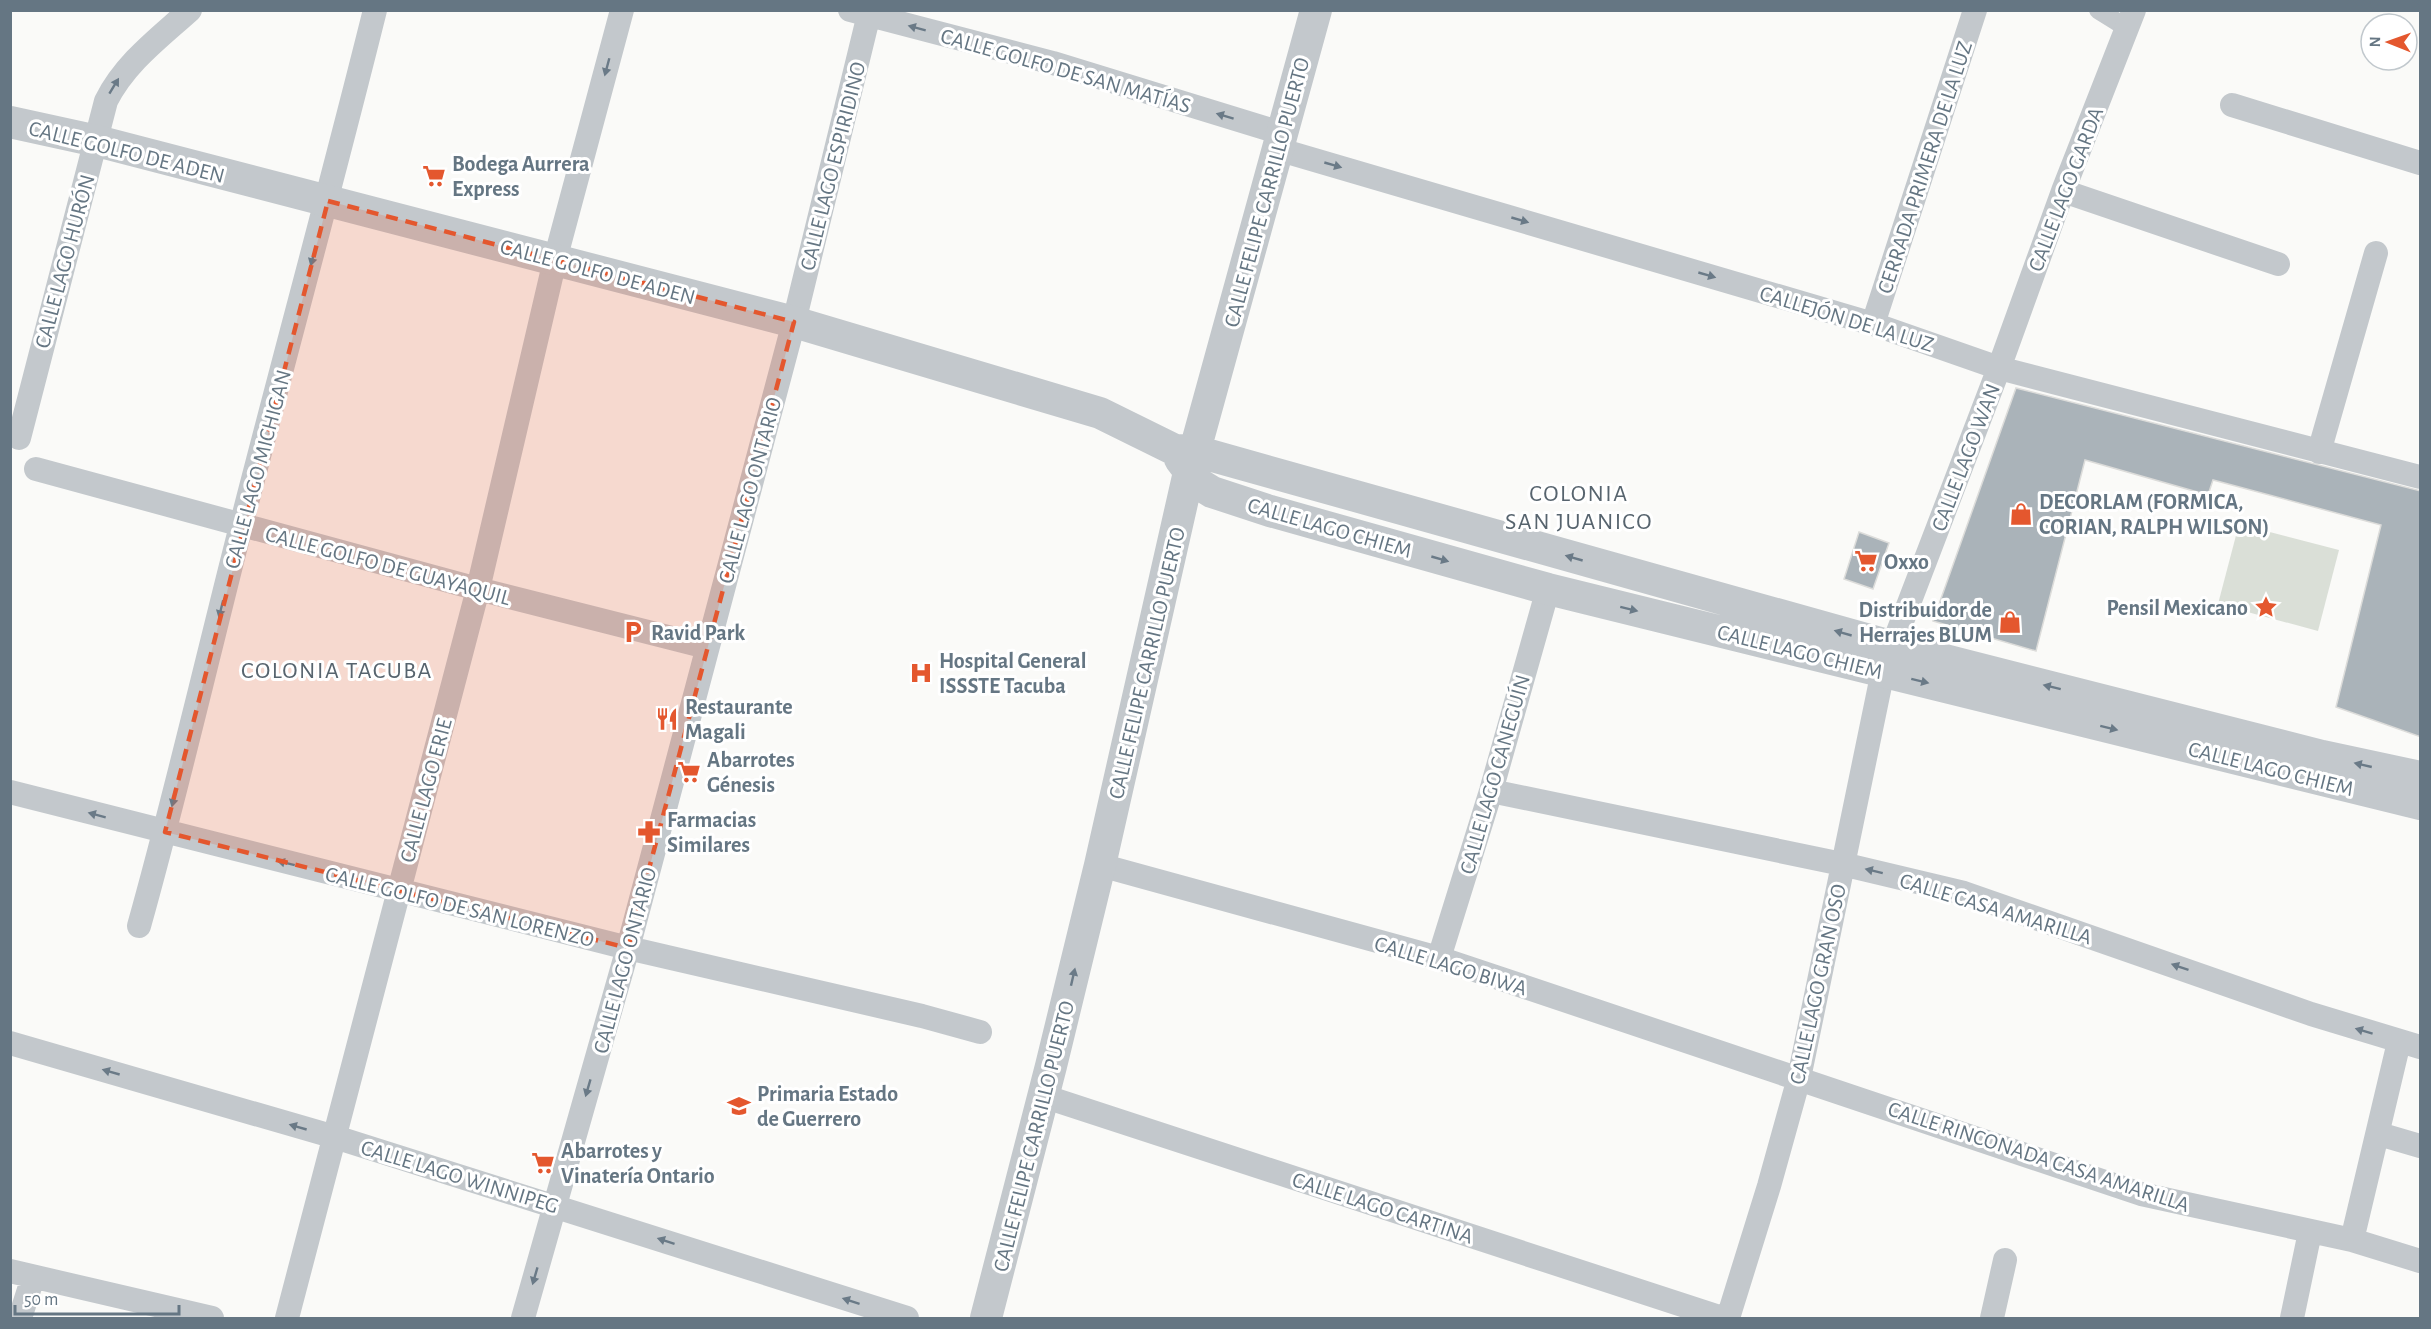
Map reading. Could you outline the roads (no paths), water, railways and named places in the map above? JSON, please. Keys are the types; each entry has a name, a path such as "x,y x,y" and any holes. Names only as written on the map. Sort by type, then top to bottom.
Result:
{"street":[{"name":"CALLE LAGO HURÓN","path":"19,438 51,305 106,101 116,81 131,64 190,10"},
{"name":"CALLE LAGO MICHIGAN","path":"139,926 328,201 375,10"},
{"name":"CALLE LAGO ERIE","path":"288,1318 478,589 555,260 622,10"},
{"name":"CALLE FELIPE CARRILLO PUERTO","path":"986,1318 1100,865 1186,458 1316,10"},
{"name":"CERRADA PRIMERA DE LA LUZ","path":"1873,324 1976,10"},
{"path":"2098,10 2130,19"},
{"name":"CALLE GOLFO DE SAN MATÍAS","path":"863,12 1053,63 1279,141"},
{"name":"CALLE LAGO ESPIRIDINO","path":"794,322 863,12"},
{"name":"CALLE LAGO GARDA","path":"1999,368 2062,191 2130,19"},
{"path":"2232,105 2421,163"},
{"name":"CALLE GOLFO DE ADEN","path":"10,122 97,141 794,322 1100,413 1186,458"},
{"name":"CALLEJÓN DE LA LUZ","path":"1279,141 1873,324 1999,368 2421,477"},
{"path":"2062,191 2278,264"},
{"path":"2319,452 2376,253"},
{"name":"CALLE LAGO ONTARIO","path":"523,1318 628,948 794,322"},
{"name":"CALLE LAGO WAN","path":"1888,659 1999,368"},
{"name":"CALLE LAGO CHIEM","path":"1186,458 1199,484 1212,492 1270,511 1548,589 1888,659 2421,777"},
{"name":"CALLE LAGO CHIEM","path":"1186,458 1888,659 2421,804"},
{"name":"CALLE GOLFO DE GUAYAQUIL","path":"36,469 478,589 707,647"},
{"name":"CALLE LAGO CANEGUÍN","path":"1438,958 1491,791 1548,589"},
{"name":"CALLE LAGO GRAN OSO","path":"1728,1318 1769,1186 1799,1078 1842,864 1888,659"},
{"name":"CALLE CASA AMARILLA","path":"1491,791 1842,864 1964,893 2311,1014 2410,1044"},
{"name":"CALLE GOLFO DE SAN LORENZO","path":"10,792 628,948 922,1016 980,1032"},
{"name":"CALLE LAGO BIWA","path":"1100,865 1438,958 1799,1078"},
{"name":"CALLE LAGO WINNIPEG","path":"10,1043 335,1137 907,1318"},
{"path":"2352,1240 2379,1134 2410,1044"},
{"name":"CALLE RINCONADA CASA AMARILLA","path":"1799,1078 2141,1194 2352,1240 2421,1261"},
{"name":"CALLE LAGO CARTINA","path":"1043,1096 1722,1318"},
{"path":"2379,1134 2421,1146"},
{"path":"2292,1318 2310,1232"},
{"path":"1992,1318 2005,1260"},
{"path":"20,1318 22,1274 165,1313 212,1318"}],"place":[{"name":"Bodega Aurrera Express","path":"434,176"},
{"name":"DECORLAM (FORMICA, CORIAN, RALPH WILSON)","path":"2021,514"},
{"name":"Oxxo","path":"1866,561"},
{"name":"Pensil Mexicano","path":"2266,607"},
{"name":"Distribuidor de Herrajes BLUM","path":"2010,622"},
{"name":"Ravid Park","path":"633,632"},
{"name":"Hospital General ISSSTE Tacuba","path":"921,673"},
{"name":"Restaurante Magali","path":"667,719"},
{"name":"Abarrotes Génesis","path":"689,772"},
{"name":"Farmacias Similares","path":"649,832"},
{"name":"Primaria Estado de Guerrero","path":"739,1106"},
{"name":"Abarrotes y Vinatería Ontario","path":"543,1163"}],"district":[{"name":"COLONIA SAN JUANICO","path":"1579,507"},
{"name":"COLONIA TACUBA","path":"337,670"}]}
